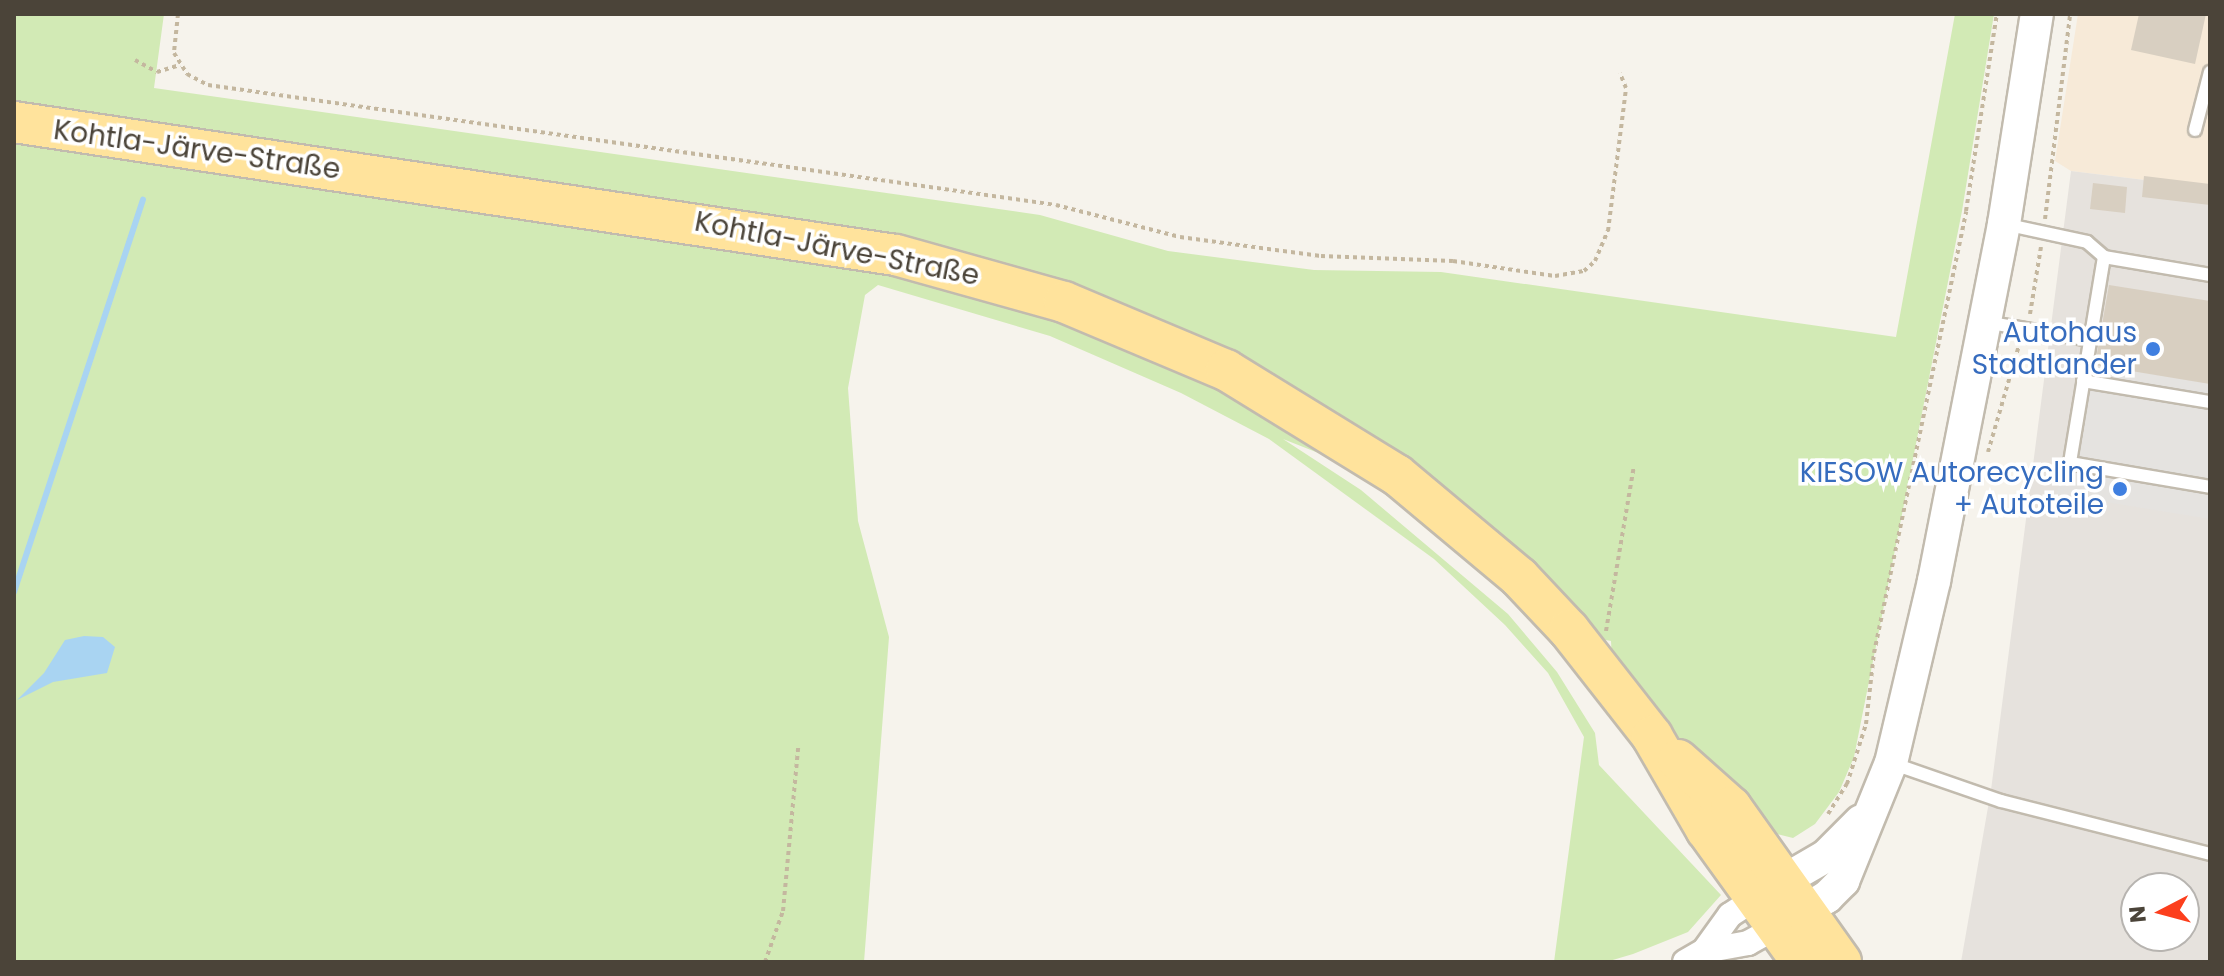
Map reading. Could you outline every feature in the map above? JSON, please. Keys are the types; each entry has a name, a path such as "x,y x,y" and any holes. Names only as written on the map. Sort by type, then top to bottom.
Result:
{"main road":[{"name":"Kohtla-Järve-Straße","path":"14,122 778,234 938,264 1064,302 1226,370 1397,475 1519,577 1600,669 1652,736 1731,807 1781,903 1802,962"},
{"name":"Kohtla-Järve-Straße","path":"1781,903 1841,962"}],"street":[{"path":"1694,957 1748,943 1781,903 1874,807 1891,763 1934,581 1985,322 2004,224 2037,14"},
{"path":"1694,957 1730,915 1781,903"}],"lane":[{"path":"2195,130 2210,72"},
{"path":"2004,224 2087,242 2104,257 2210,275"},
{"path":"2104,257 2070,463 2210,487"},
{"path":"1985,322 2090,340"},
{"path":"2083,381 2210,402"},
{"path":"1891,763 2001,801 2210,854"}],"path":[{"path":"178,14 174,53 180,65 208,85 1056,205 1180,237 1321,256 1453,261 1555,276 1584,271 1595,261 1608,231 1626,88 1620,73"},
{"path":"1824,819 1847,784 1866,724 1874,653 1966,211 1997,14"},
{"path":"135,60 157,72 180,65"},
{"path":"1600,669 1634,466"},
{"path":"765,962 783,911 798,748"}],"shaded area":[{"path":"2078,14 2210,14 2210,188 2071,171 2055,161"},
{"name":"KIESOW Autorecycling + Autoteile","path":"2071,171 2210,188 2210,962 1961,962 1991,790"},
{"path":"2084,330 2099,333 2094,365 2210,384 2210,519 2057,494"}],"green space":[{"path":"14,14 164,14 154,88 1040,215 1168,251 1314,270 1441,272 1896,337 1955,14 1994,14 1962,211 1854,757 1839,792 1815,824 1793,838 1773,833 1697,759 1612,661 1611,641 1590,637 1560,605 1124,311 14,109"},
{"path":"14,135 972,286 1182,366 1310,437 1321,454 1283,439 1361,490 1508,614 1557,672 1595,733 1599,765 1721,895 1688,932 1606,962 1554,962 1584,737 1548,673 1505,625 1434,559 1269,439 1181,393 1050,336 878,285 865,295 848,388 858,521 889,637 864,962 14,962"}],"water":[{"path":"84,636 103,637 115,647 107,673 53,682 17,700 44,673 65,640"}],"building":[{"path":"2139,14 2206,14 2195,64 2131,50"},
{"path":"2144,176 2210,184 2210,205 2142,197"},
{"path":"2093,183 2127,187 2125,213 2090,209"},
{"name":"Autohaus Stadtlander","path":"2109,285 2210,301 2210,384 2095,365"}],"waterway":[{"path":"14,592 143,200"}],"place":[{"name":"Autohaus Stadtlander","path":"2153,349"},
{"name":"KIESOW Autorecycling + Autoteile","path":"2120,489"}]}
